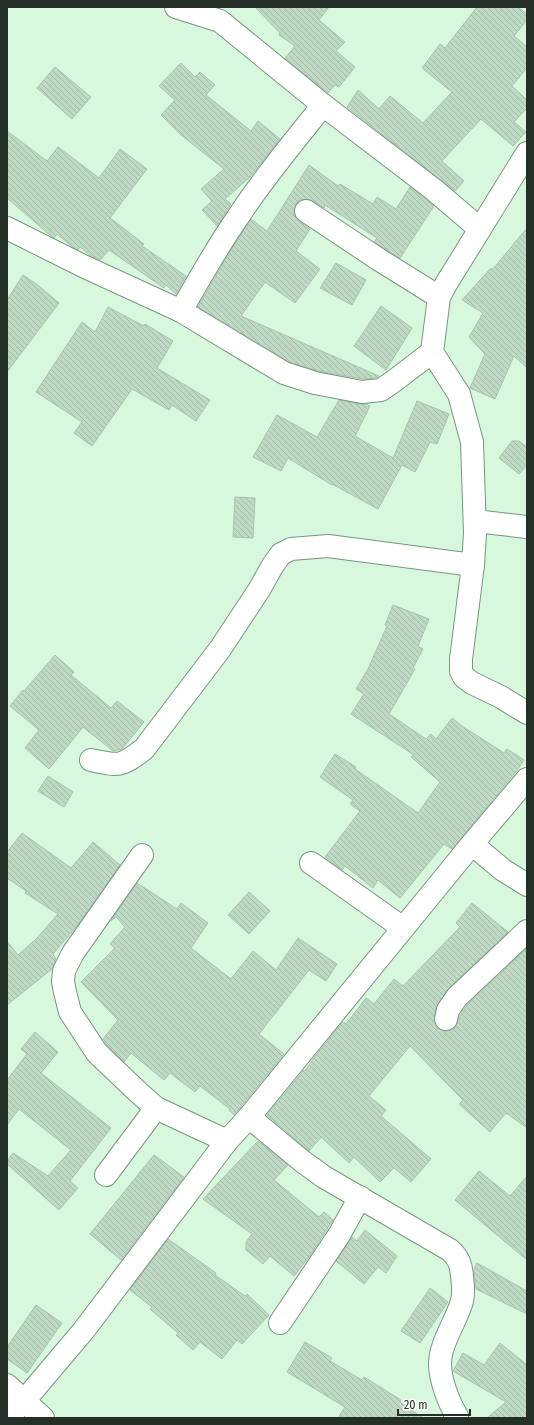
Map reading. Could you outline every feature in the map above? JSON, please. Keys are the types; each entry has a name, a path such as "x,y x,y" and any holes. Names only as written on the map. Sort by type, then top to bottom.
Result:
{"street":[{"path":"176,7 225,14 323,105 433,189 480,230"},
{"path":"181,311 209,261 238,216 264,179 323,105"},
{"path":"527,153 439,297 432,352 459,394 472,442 475,527 474,563 461,659 461,671 464,677 472,683 501,697 527,713"},
{"path":"306,211 378,259 439,297"},
{"path":"7,228 83,266 181,311 284,373 315,383 362,392 381,390 432,352"},
{"path":"475,527 527,527"},
{"path":"91,760 115,765 130,760 144,748 220,649 281,554 291,549 328,546 474,563"},
{"path":"7,1418 84,1330 227,1142 527,779"},
{"path":"472,844 503,870 527,885"},
{"path":"142,855 73,953 64,971 64,992 70,1012 97,1053 139,1094 156,1108 227,1142"},
{"path":"311,863 403,928"},
{"path":"446,1019 448,1010 457,997 527,931"},
{"path":"106,1175 156,1108"},
{"path":"249,1117 302,1161 324,1177 450,1250 457,1256 461,1265 464,1287 462,1301 450,1327 440,1363 450,1405 457,1417"},
{"path":"280,1323 340,1235 360,1197"},
{"path":"7,1385 43,1418"}],"building":[{"path":"255,7 329,7 319,20 345,42 336,51 355,67 339,87 335,85 328,93 285,58 295,46 279,35 280,33"},
{"path":"477,7 518,7 527,14 527,20 514,36 527,47 527,68 512,86 527,100 527,108 514,122 526,132 513,146 481,119 442,161 464,181 455,191 347,107 358,90 379,109 390,96 423,123 452,92 422,68 440,44 445,48"},
{"path":"181,63 195,77 200,72 215,85 206,95 251,131 258,121 280,139 250,177 225,199 231,204 217,226 202,210 212,201 201,189 224,169 181,135 161,115 175,100 159,86"},
{"path":"55,67 91,97 72,119 37,88"},
{"path":"7,131 47,161 58,147 99,178 120,149 147,169 110,218 144,244 142,246 186,276 176,294 166,285 164,288 109,250 100,260 91,256 80,247 78,250 57,234 54,238 7,198"},
{"path":"309,165 338,186 340,184 373,204 377,197 396,209 410,187 434,206 400,258 374,242 377,238 325,205 324,208 307,199 300,200 296,204 294,210 295,216 310,229 296,251 320,269 295,303 265,282 241,316 379,376 377,378 363,379 318,371 289,362 198,307 226,258 251,219 267,231"},
{"path":"527,228 527,368 514,356 495,399 470,388 485,354 469,337 483,313 462,300 491,268 492,270"},
{"path":"336,263 366,280 352,305 320,288"},
{"path":"23,275 59,303 7,372 7,300"},
{"path":"381,306 412,328 386,370 354,346"},
{"path":"108,307 144,326 145,324 173,341 157,368 210,400 196,421 172,405 169,410 132,389 92,446 74,433 82,422 36,392 82,322 95,332"},
{"path":"339,400 367,404 370,406 355,436 393,458 417,401 449,414 437,444 430,442 415,472 402,465 378,509 332,485 288,458 281,471 253,457 277,415 317,437"},
{"path":"512,441 519,441 527,447 527,465 519,474 499,458"},
{"path":"235,497 255,498 253,538 233,537"},
{"path":"393,605 429,619 418,646 423,649 413,668 415,669 389,714 426,739 431,734 436,739 452,718 504,753 507,749 524,760 516,772 452,849 444,844 400,898 378,880 373,888 345,866 342,870 325,857 360,811 350,804 353,800 320,777 335,754 356,767 355,769 418,813 440,782 411,757 414,755 351,714 364,694 356,689 368,669 387,626 385,625"},
{"path":"55,655 74,672 71,675 111,708 117,701 144,722 122,749 113,751 83,727 49,769 25,748 39,730 10,706"},
{"path":"48,776 73,792 64,807 38,791"},
{"path":"22,833 71,868 93,842 120,865 76,927 53,954 56,959 52,969 7,1005 7,941 18,955 36,939 58,914 25,893 26,891 7,878 7,852"},
{"path":"137,883 177,909 181,903 208,923 191,948 231,979 253,951 276,970 298,938 337,964 326,981 309,970 259,1034 284,1054 234,1115 229,1110 230,1109 200,1086 195,1092 170,1073 164,1080 131,1053 124,1062 103,1039 118,1020 81,982 115,948 110,944 125,927 116,917 111,921"},
{"path":"249,892 270,911 249,934 228,915"},
{"path":"472,903 508,932 447,990 436,1007 434,1022 437,1028 443,1031 449,1031 455,1028 460,1015 467,1005 527,948 527,1128 506,1113 490,1132 459,1104 463,1100 410,1046 369,1096 386,1110 381,1116 431,1159 411,1182 394,1168 380,1182 354,1157 349,1163 321,1137 309,1151 267,1115 304,1070 305,1071 343,1022 346,1024 366,998 374,1004 394,979 403,986 460,927 456,923"},
{"path":"35,1032 58,1052 41,1073 111,1128 70,1181 78,1188 59,1210 7,1164 7,1161 13,1153 48,1176 71,1150 19,1109 7,1125 7,1080 27,1054 21,1049"},
{"path":"258,1141 288,1165 274,1180 319,1217 324,1212 333,1220 309,1257 294,1276 270,1256 263,1264 246,1250 246,1242 252,1234 203,1199"},
{"path":"154,1155 184,1177 121,1260 90,1234"},
{"path":"479,1171 510,1196 527,1176 527,1260 455,1200"},
{"path":"365,1230 397,1256 386,1273 378,1267 364,1284 336,1261 352,1237 357,1241"},
{"path":"168,1239 216,1273 215,1275 245,1296 247,1294 269,1315 242,1344 237,1340 222,1359 200,1342 193,1350 176,1335 178,1333 150,1309 152,1307 130,1290"},
{"path":"477,1263 527,1291 527,1314 476,1289 474,1269"},
{"path":"430,1288 448,1302 420,1343 401,1331"},
{"path":"36,1305 62,1323 27,1373 7,1359 7,1347"},
{"path":"305,1342 332,1358 330,1361 362,1380 364,1377 401,1400 400,1402 423,1418 338,1418 345,1407 287,1372"},
{"path":"500,1343 527,1365 527,1418 487,1418 506,1402 453,1371 463,1353 484,1365"}]}
